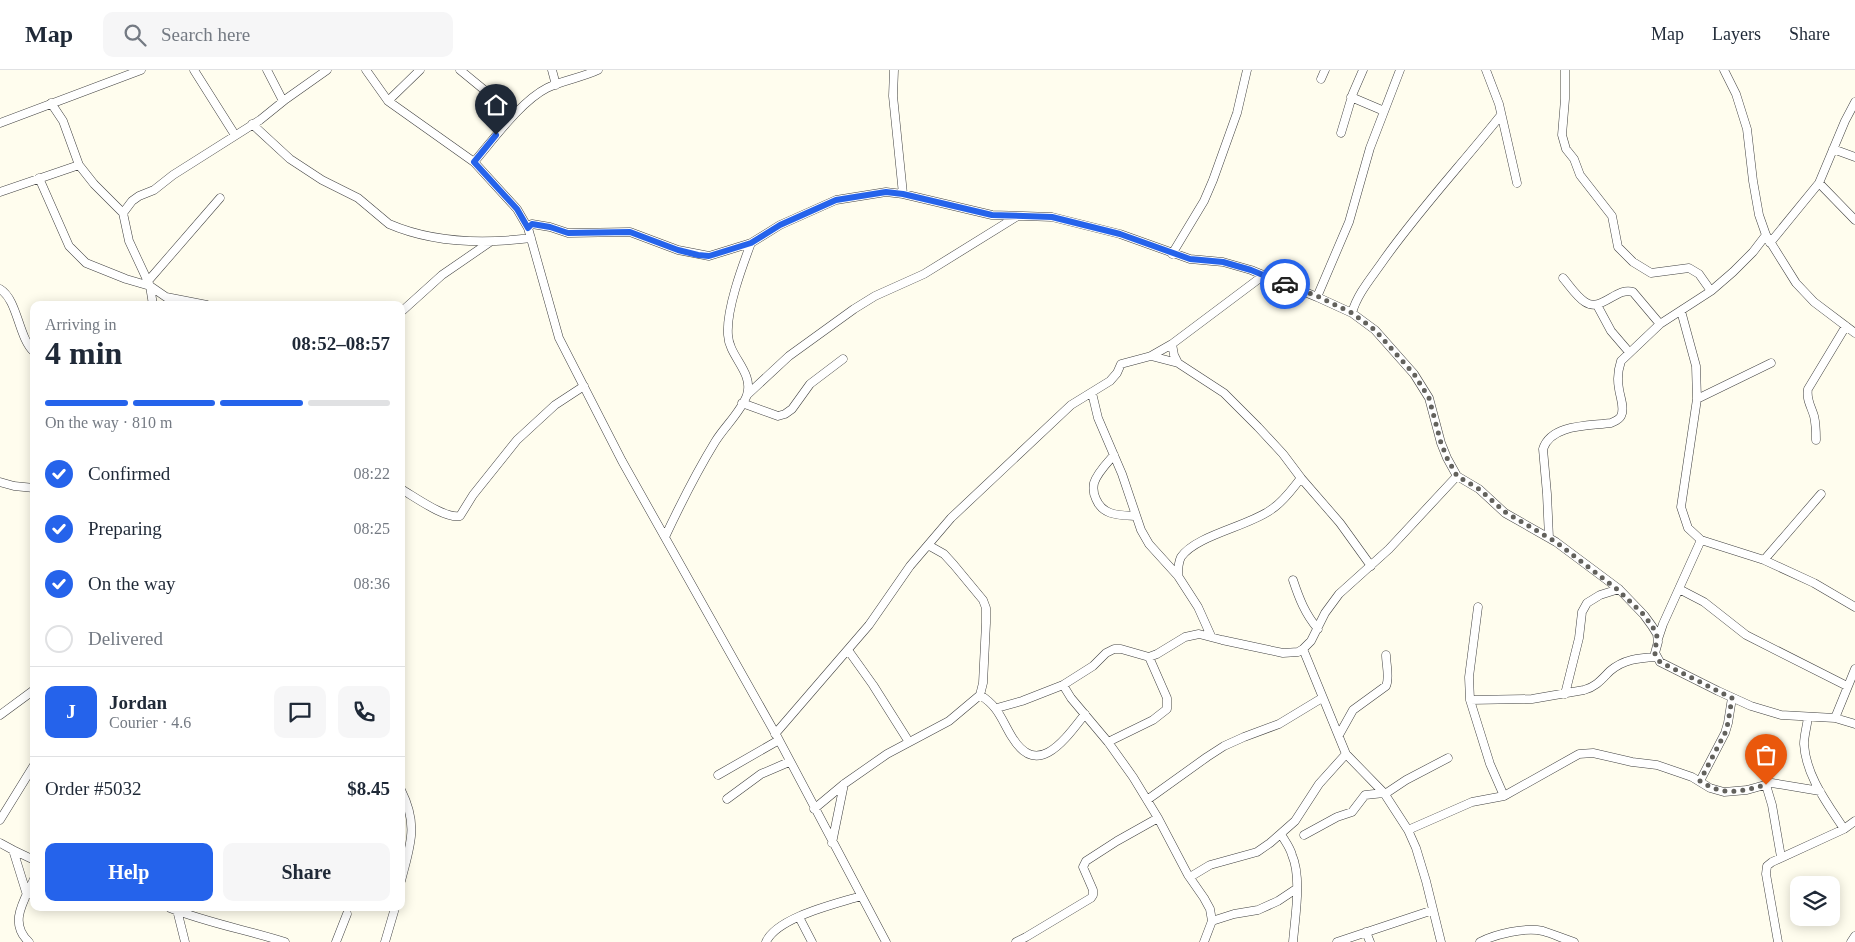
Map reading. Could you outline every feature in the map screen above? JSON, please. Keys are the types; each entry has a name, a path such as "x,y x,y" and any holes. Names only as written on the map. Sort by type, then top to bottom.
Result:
{"street":[{"path":"0,123 141,70"},
{"path":"194,70 235,135"},
{"path":"267,70 283,101"},
{"path":"123,212 139,196 154,190 173,175 252,124 327,70"},
{"path":"366,70 388,101 405,115 474,162 517,209 528,228 559,338 622,461 777,737 886,942"},
{"path":"388,101 420,70"},
{"path":"460,70 488,93 510,119"},
{"path":"552,70 556,85"},
{"path":"474,162 510,119 539,93 598,70"},
{"path":"894,70 893,96 903,194"},
{"path":"1172,254 1204,201 1214,180 1237,112 1247,70"},
{"path":"1321,79 1325,70"},
{"path":"1341,133 1351,97 1364,70"},
{"path":"1317,296 1348,222 1370,148 1400,70"},
{"path":"1486,70 1502,115 1517,183"},
{"path":"1565,70 1562,135 1566,149 1574,159 1580,175 1612,216 1618,246 1633,262 1651,273 1659,273 1675,268 1689,268 1699,274 1711,291"},
{"path":"1724,70 1736,94 1747,129 1759,215 1766,235 1796,283 1814,302 1855,333"},
{"path":"1351,97 1384,111"},
{"path":"1770,243 1819,183 1855,102"},
{"path":"51,103 63,121 79,164 94,184 123,212 129,241 149,283 152,301"},
{"path":"1352,313 1358,298 1393,247 1438,189 1502,115"},
{"path":"252,124 290,159 322,180 358,198 390,224 416,234 490,242 531,238"},
{"path":"1833,149 1855,157"},
{"path":"0,192 79,164"},
{"path":"40,178 69,246 86,263 95,268 149,283 166,297 186,301"},
{"path":"1819,183 1855,220"},
{"path":"528,228 532,224 568,233 630,232 664,246 709,256 751,243 780,225 836,200 886,192 903,194 973,211 1016,217 1052,217 1120,234 1190,259 1223,262 1264,275 1317,296 1352,313 1375,330 1414,374 1429,398 1441,443 1449,463 1457,476 1479,489 1505,512 1548,538 1618,590 1644,615 1657,634 1658,642"},
{"path":"149,283 220,198"},
{"path":"665,537 684,496 715,442 747,395 789,356 875,296 924,274 1016,217"},
{"path":"1548,538 1543,449 1545,443 1556,433 1563,430 1611,423 1618,420 1621,415 1622,406 1618,387 1618,369 1621,361 1660,324 1711,291 1753,252 1766,235"},
{"path":"405,308 438,278 464,258 490,242"},
{"path":"747,395 747,376 730,349 728,334 739,276 751,243"},
{"path":"718,775 777,737 881,610 910,566 951,518 1014,457 1071,405 1110,381 1124,362 1150,356 1172,344 1264,275"},
{"path":"1563,278 1586,303 1597,305 1630,290 1638,296 1660,324"},
{"path":"0,289 8,298 30,347"},
{"path":"1597,305 1611,331 1629,352"},
{"path":"1682,311 1696,366 1697,399 1681,507 1688,528 1701,540 1764,560 1814,583 1855,607"},
{"path":"1816,440 1814,416 1807,396 1808,389 1846,326"},
{"path":"1172,344 1178,363"},
{"path":"1150,356 1178,363 1224,393 1283,454 1340,523 1371,566"},
{"path":"742,403 778,416 785,414 792,409 810,384 843,359"},
{"path":"1697,399 1771,363"},
{"path":"405,491 444,513 456,517 460,516 494,469 524,434 555,405 584,386"},
{"path":"1092,393 1098,418 1114,455 1136,516 1150,544 1178,576 1198,607 1210,636"},
{"path":"1114,455 1100,471 1094,484 1094,495 1099,506 1104,511 1111,514 1136,516"},
{"path":"997,708 1022,702 1063,685 1093,666 1106,653 1114,649 1121,649 1148,657 1157,654 1185,637 1199,634 1282,652 1298,652 1311,641 1325,612 1339,594 1371,566 1457,476"},
{"path":"1178,576 1178,566 1181,558 1192,547 1272,510 1286,497 1301,478"},
{"path":"0,482 30,488"},
{"path":"1764,560 1821,494"},
{"path":"1701,540 1663,624 1656,657 1660,662 1751,706 1781,715 1835,718 1855,724"},
{"path":"814,809 844,784 887,754 949,720 980,694 983,683 986,608 978,593 944,554 928,545"},
{"path":"1293,580 1302,606 1318,629"},
{"path":"1679,589 1704,602 1746,635 1847,686"},
{"path":"1565,694 1579,638 1582,612 1587,603 1600,595 1618,590"},
{"path":"1478,607 1469,677 1470,700 1490,764 1504,796"},
{"path":"1303,649 1346,754 1385,794 1408,830 1416,848 1441,942"},
{"path":"848,650 874,685 909,742"},
{"path":"1339,735 1353,710 1386,686 1388,681 1386,655"},
{"path":"1108,742 1154,720 1167,709 1166,698 1148,657"},
{"path":"1470,700 1516,700 1565,694 1591,688 1623,663 1636,658 1656,657"},
{"path":"1835,718 1855,668"},
{"path":"1063,685 1108,742 1147,800 1190,877 1204,898 1210,909 1212,921 1204,942"},
{"path":"0,715 30,693"},
{"path":"980,694 997,708 1020,748 1026,754 1032,756 1054,749 1064,741 1085,714"},
{"path":"1147,800 1207,756 1244,737 1279,724 1322,698"},
{"path":"1700,781 1725,733 1732,698"},
{"path":"1808,717 1804,744 1809,769 1820,791 1844,829"},
{"path":"1408,830 1472,802 1504,796 1579,754 1593,753 1632,762 1657,765 1700,781 1710,788 1724,792 1782,784 1820,791"},
{"path":"1190,877 1210,865 1257,852 1281,834 1295,821 1319,784 1346,754"},
{"path":"1304,835 1337,817 1352,812 1365,795 1385,794 1406,780 1448,758"},
{"path":"728,799 738,789 761,774 789,762"},
{"path":"0,820 30,772"},
{"path":"832,842 844,784"},
{"path":"1766,785 1772,805 1781,857"},
{"path":"405,799 413,824 411,844 405,867"},
{"path":"0,802 6,811"},
{"path":"1016,942 1028,940 1093,895 1093,890 1083,866 1086,861 1117,840 1158,818"},
{"path":"1778,942 1766,866 1781,857 1855,823"},
{"path":"1281,834 1293,855 1296,889 1293,942"},
{"path":"0,842 30,858"},
{"path":"12,850 27,895"},
{"path":"30,888 18,916 20,931 30,942"},
{"path":"1212,921 1234,914 1258,910 1278,901 1296,889"},
{"path":"766,942 776,928 786,922 861,896"},
{"path":"1337,942 1433,910"},
{"path":"177,911 185,942"},
{"path":"182,911 200,919 247,930 285,942"},
{"path":"385,942 394,911"},
{"path":"336,942 347,914"},
{"path":"799,917 812,942"},
{"path":"1480,942 1502,934 1542,931 1574,942"},
{"path":"1366,932 1370,942"},
{"path":"1851,942 1855,936"}],"way so far":[{"path":"1285,284 1317,296 1352,313 1371,326 1414,374 1429,398 1441,443 1457,476 1479,489 1505,512 1523,524 1556,542 1618,590 1644,615 1657,634 1658,642 1655,654 1660,662 1732,698 1725,733 1700,781 1710,788 1724,792 1747,790 1766,785"}],"route":[{"path":"496,135 474,162 517,209 528,228 532,224 538,224 568,233 630,232 678,250 709,256 751,243 780,225 836,200 886,192 937,201 992,215 1052,217 1120,234 1190,259 1223,262 1251,270 1285,284"}]}
